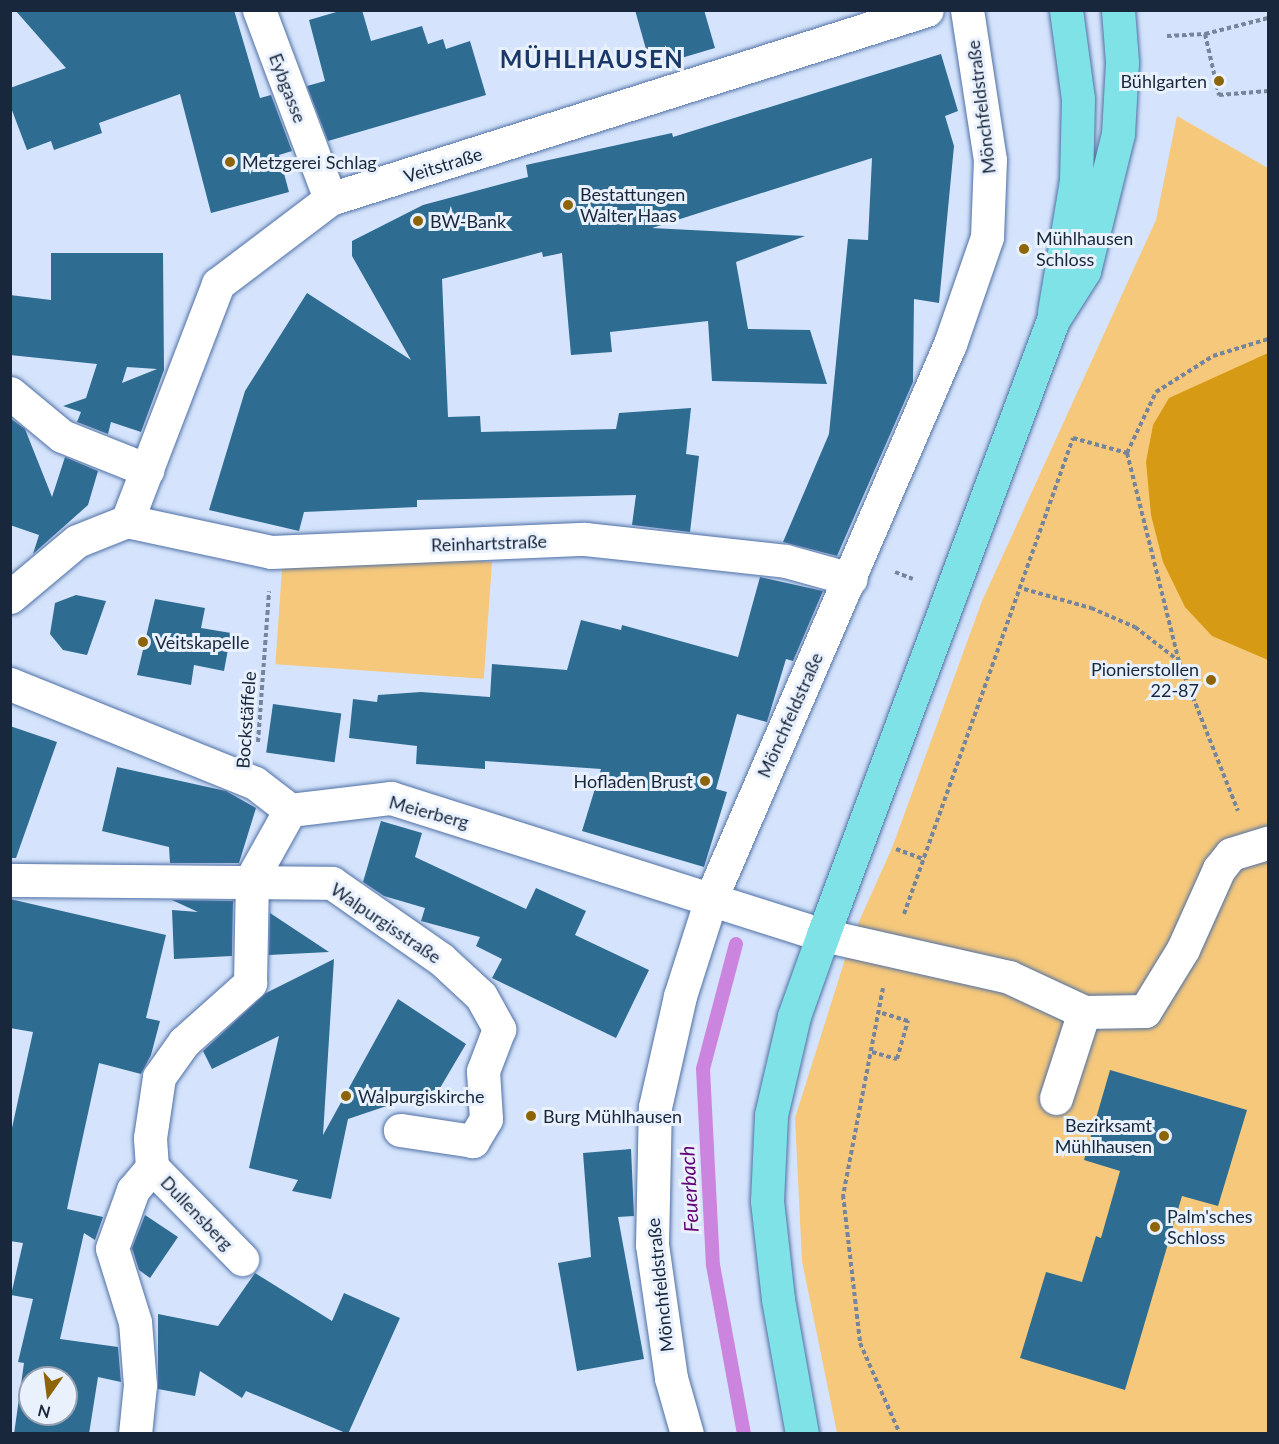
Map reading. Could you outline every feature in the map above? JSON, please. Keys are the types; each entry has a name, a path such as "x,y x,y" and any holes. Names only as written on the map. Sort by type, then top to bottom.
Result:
{"main road":[{"path":"802,1434 777,1299 767,1201 771,1115 794,1016 822,935 1053,320 1076,181 1078,99 1066,10"},
{"path":"1053,320 1084,271 1106,198 1122,99 1118,10"}],"street":[{"name":"Eybgasse","path":"259,10 330,199"},
{"name":"Veitstraße","path":"127,521 218,284 330,199 927,10"},
{"name":"Mönchfeldstraße","path":"687,1434 671,1378 652,1245 655,1107 680,996 712,896 855,569 950,344 987,237 990,160 967,10"},
{"path":"10,393 62,436 147,470"},
{"name":"Reinhartstraße","path":"127,521 271,552 585,539 855,569"},
{"path":"10,597 77,541 127,521"},
{"path":"10,684 255,783 290,810 252,878 250,983 184,1042 159,1077 150,1138 152,1167 133,1190 112,1248 135,1322 140,1384 135,1434"},
{"name":"Meierberg","path":"290,810 391,798 712,896 822,935 890,954 1009,977 1084,1012"},
{"path":"1056,1098 1084,1012 1145,1011 1183,949 1219,868 1231,854 1259,844"},
{"name":"Walpurgisstraße","path":"10,880 252,878 332,882 441,959 482,996 499,1029 483,1071 486,1119 473,1141 400,1130"},
{"name":"Dullensberg","path":"152,1167 242,1259"}],"path":[{"path":"1167,36 1205,34 1263,22 1269,18"},
{"path":"1263,22 1269,25"},
{"path":"1205,34 1219,96 1269,91"},
{"path":"1259,844 1179,662 1127,453 1156,392 1213,357 1269,339"},
{"path":"900,1434 860,1343 843,1195 890,954 1024,589 1073,438 1127,453"},
{"name":"Bockstäffele","path":"255,783 271,552"},
{"path":"855,569 950,594"},
{"path":"1024,589 1091,608 1135,627 1179,662"},
{"path":"872,1052 897,1059 908,1021 879,1012"}],"shaded area":[{"path":"1177,116 1268,168 1268,1433 837,1433 802,1261 795,1118 852,937 892,848 982,601 1156,220"},
{"path":"1268,353 1268,660 1212,636 1185,607 1163,562 1151,515 1146,462 1153,425 1169,398"},
{"path":"284,547 492,562 484,679 275,664"}],"building":[{"path":"15,10 234,10 260,98 271,95 292,151 279,155 289,192 211,213 180,94 99,123 102,133 54,150 51,141 27,150 10,105 10,88 66,68"},
{"path":"343,10 362,10 371,41 422,26 428,44 443,39 446,49 470,41 486,95 328,141 307,86 325,81 309,20"},
{"path":"635,10 704,10 715,48 651,67"},
{"path":"941,54 958,111 945,116 954,146 939,303 914,299 913,382 837,556 783,542 829,434 848,239 868,240 872,158 652,228 805,236 736,262 748,329 810,330 827,384 712,381 708,321 610,332 612,352 571,355 562,253 543,257 542,252 442,279 448,417 480,416 481,432 616,429 619,413 691,408 686,454 699,456 690,532 632,525 636,495 417,500 417,507 304,512 299,531 209,510 245,391 307,293 411,360 352,256 352,241 423,205 528,177 526,165 672,133 673,137"},
{"path":"51,253 163,253 164,370 141,432 111,422 108,434 77,422 81,412 63,406 86,398 97,364 10,355 10,295 51,300","holes":["127,367 157,369 122,383"]},
{"path":"10,418 25,429 52,497 65,457 98,471 88,505 33,554 39,535 10,525"},
{"path":"760,577 823,591 793,661 786,659 767,722 737,714 716,789 727,792 704,867 582,831 601,769 485,761 485,769 416,764 417,746 349,738 353,699 377,702 378,695 421,692 490,697 492,664 567,670 581,620 621,630 622,625 738,657"},
{"path":"76,595 106,601 87,655 63,650 50,634 55,603"},
{"path":"155,599 205,608 201,628 231,633 224,671 194,665 191,685 137,675"},
{"path":"273,704 341,714 335,762 266,753"},
{"path":"10,726 57,742 16,858 10,858"},
{"path":"117,767 226,791 256,808 239,863 170,863 169,847 102,831"},
{"path":"381,821 422,833 415,857 526,909 536,888 586,911 575,935 649,970 616,1038 492,978 502,959 476,946 480,937 421,921 425,908 384,896 363,882"},
{"path":"10,899 166,935 146,1018 160,1021 151,1055 141,1074 99,1063 67,1209 103,1217 95,1240 84,1233 60,1339 118,1347 121,1382 98,1377 89,1434 14,1434 18,1406 18,1426 78,1426 78,1366 24,1366 24,1363 18,1362 33,1299 11,1295 23,1243 10,1241 10,1137 33,1032 10,1028"},
{"path":"172,900 233,901 232,956 174,959 172,910 198,912"},
{"path":"270,913 329,952 269,955"},
{"path":"334,959 323,1135 398,999 466,1044 440,1088 348,1119 331,1199 292,1191 298,1180 249,1168 279,1036 212,1069 203,1051 266,993"},
{"name":"Palm'sches Schloss","path":"1110,1070 1247,1110 1218,1206 1182,1196 1125,1390 1020,1358 1046,1272 1082,1282 1096,1236 1101,1238 1120,1171 1084,1160"},
{"path":"631,1149 634,1216 618,1217 644,1359 577,1371 558,1263 591,1257 583,1153"},
{"path":"145,1215 178,1237 150,1278 139,1270 132,1248"},
{"path":"255,1273 332,1321 344,1293 400,1318 348,1434 246,1391 242,1398 200,1371 195,1396 158,1389 158,1314 218,1326"}],"waterway":[{"name":"Feuerbach","path":"736,944 703,1069 713,1265 744,1434"}],"place":[{"name":"Bühlgarten","path":"1219,81"},
{"name":"Metzgerei Schlag","path":"230,162"},
{"name":"Bestattungen Walter Haas","path":"568,205"},
{"name":"BW-Bank","path":"418,221"},
{"name":"Mühlhausen Schloss","path":"1024,249"},
{"name":"Veitskapelle","path":"143,642"},
{"name":"Pionierstollen 22-87","path":"1211,680"},
{"name":"Hofladen Brust","path":"705,781"},
{"name":"Walpurgiskirche","path":"346,1096"},
{"name":"Burg Mühlhausen","path":"531,1116"},
{"name":"Bezirksamt Mühlhausen","path":"1164,1136"},
{"name":"Palm'sches Schloss","path":"1155,1227"}],"district":[{"name":"MÜHLHAUSEN","path":"592,59"}]}
